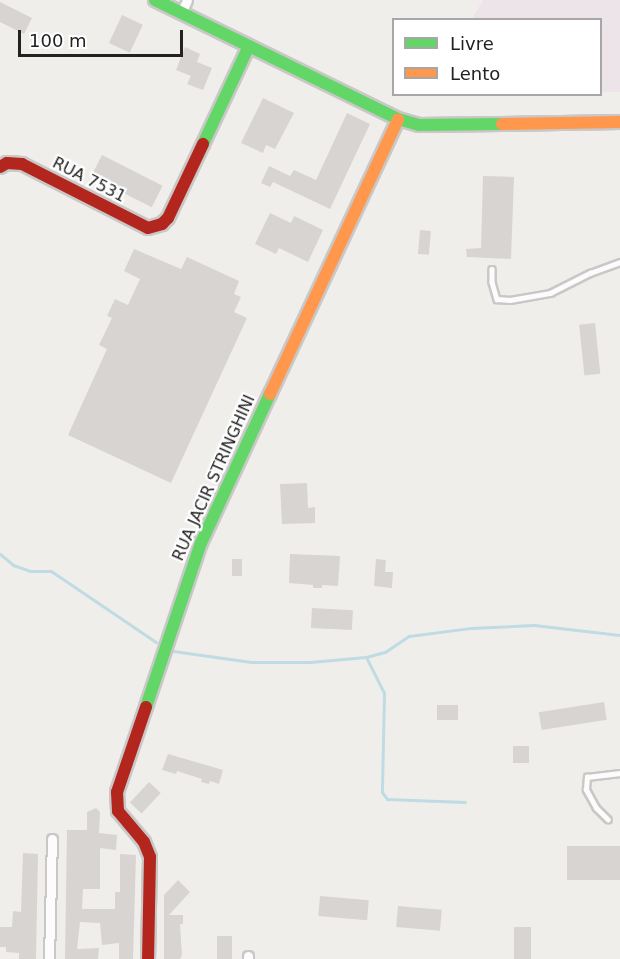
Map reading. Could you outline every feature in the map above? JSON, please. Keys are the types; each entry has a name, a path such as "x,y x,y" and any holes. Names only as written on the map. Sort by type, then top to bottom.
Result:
{"street":[{"path":"155,0 398,119 436,126 620,122"},
{"path":"181,13 187,0"},
{"name":"RUA 7531","path":"4,165 22,164 139,224 156,227 168,218 249,46"},
{"name":"RUA JACIR STRINGHINI","path":"148,959 150,857 144,842 118,811 117,792 174,617 217,506 398,119"},
{"path":"49,959 51,839"}],"lane":[{"path":"492,269 492,282 497,299 510,300 550,293 590,273 620,262"},
{"path":"608,820 596,808 586,790 587,777 620,772"}],"shaded area":[{"path":"483,0 620,0 620,92 602,92 602,18 473,18"}],"building":[{"path":"0,2 32,18 24,34 0,22"},
{"path":"122,15 143,25 130,53 109,43"},
{"path":"185,47 200,54 197,62 212,68 203,90 187,84 191,76 176,70"},
{"path":"263,98 294,113 275,149 266,145 263,153 241,143"},
{"path":"347,113 370,124 330,209 273,182 270,187 261,183 269,166 290,176 294,170 316,180"},
{"path":"102,155 163,186 152,207 91,176"},
{"path":"483,176 514,177 511,259 467,257 466,249 481,248"},
{"path":"270,213 291,223 294,216 323,230 308,262 279,248 276,254 255,244"},
{"path":"420,230 431,231 429,255 418,254"},
{"path":"134,249 181,269 187,257 239,281 234,294 241,297 234,312 247,318 171,483 68,435 107,349 99,345 112,318 107,316 115,299 128,305 140,279 124,271"},
{"path":"595,323 600,374 584,375 579,325"},
{"path":"307,483 308,508 315,507 315,523 282,524 280,484"},
{"path":"290,554 340,556 338,586 322,585 322,588 313,588 313,585 289,583"},
{"path":"232,559 242,559 242,576 232,576"},
{"path":"376,559 386,560 385,572 393,572 392,588 374,586"},
{"path":"312,608 353,610 352,630 311,628"},
{"path":"604,702 607,720 542,730 539,712"},
{"path":"437,705 458,705 458,720 437,720"},
{"path":"513,746 529,746 529,763 513,763"},
{"path":"168,754 223,770 219,784 210,781 209,784 201,782 202,779 177,771 176,774 162,770"},
{"path":"149,782 161,793 142,813 130,802"},
{"path":"96,808 100,812 99,833 117,835 116,850 100,848 100,889 83,889 82,909 115,909 115,892 120,892 120,854 136,855 133,959 119,959 119,943 102,945 100,923 80,922 77,949 99,948 98,959 65,959 67,830 87,830 87,812"},
{"path":"567,846 620,846 620,880 567,880"},
{"path":"23,853 38,854 36,959 19,959 19,953 6,952 6,947 0,947 0,927 12,927 13,911 21,912"},
{"path":"178,880 190,892 169,915 183,915 183,924 180,924 182,955 180,959 164,959 164,895"},
{"path":"320,896 369,900 367,920 318,916"},
{"path":"398,906 442,910 440,931 396,927"},
{"path":"514,927 531,927 531,959 514,959"},
{"path":"217,936 232,936 232,959 217,959"}],"waterway":[{"path":"0,554 13,565 30,571 51,571 156,642"},
{"path":"173,651 251,662 310,662 366,657 385,652 409,636 471,628 534,625 620,635"},
{"path":"366,657 384,693 382,792 387,799 465,802"}],"traffic: fast":[{"path":"155,0 398,119 419,125 502,124"},
{"path":"203,144 249,46"},
{"path":"146,707 201,543 270,394"}],"traffic: slow":[{"path":"270,394 398,119"},
{"path":"502,124 620,122"}],"traffic: jam":[{"path":"0,167 7,163 22,164 148,228 162,224 168,218 203,144"},
{"path":"146,707 117,792 118,811 144,842 150,857 148,959"}]}
